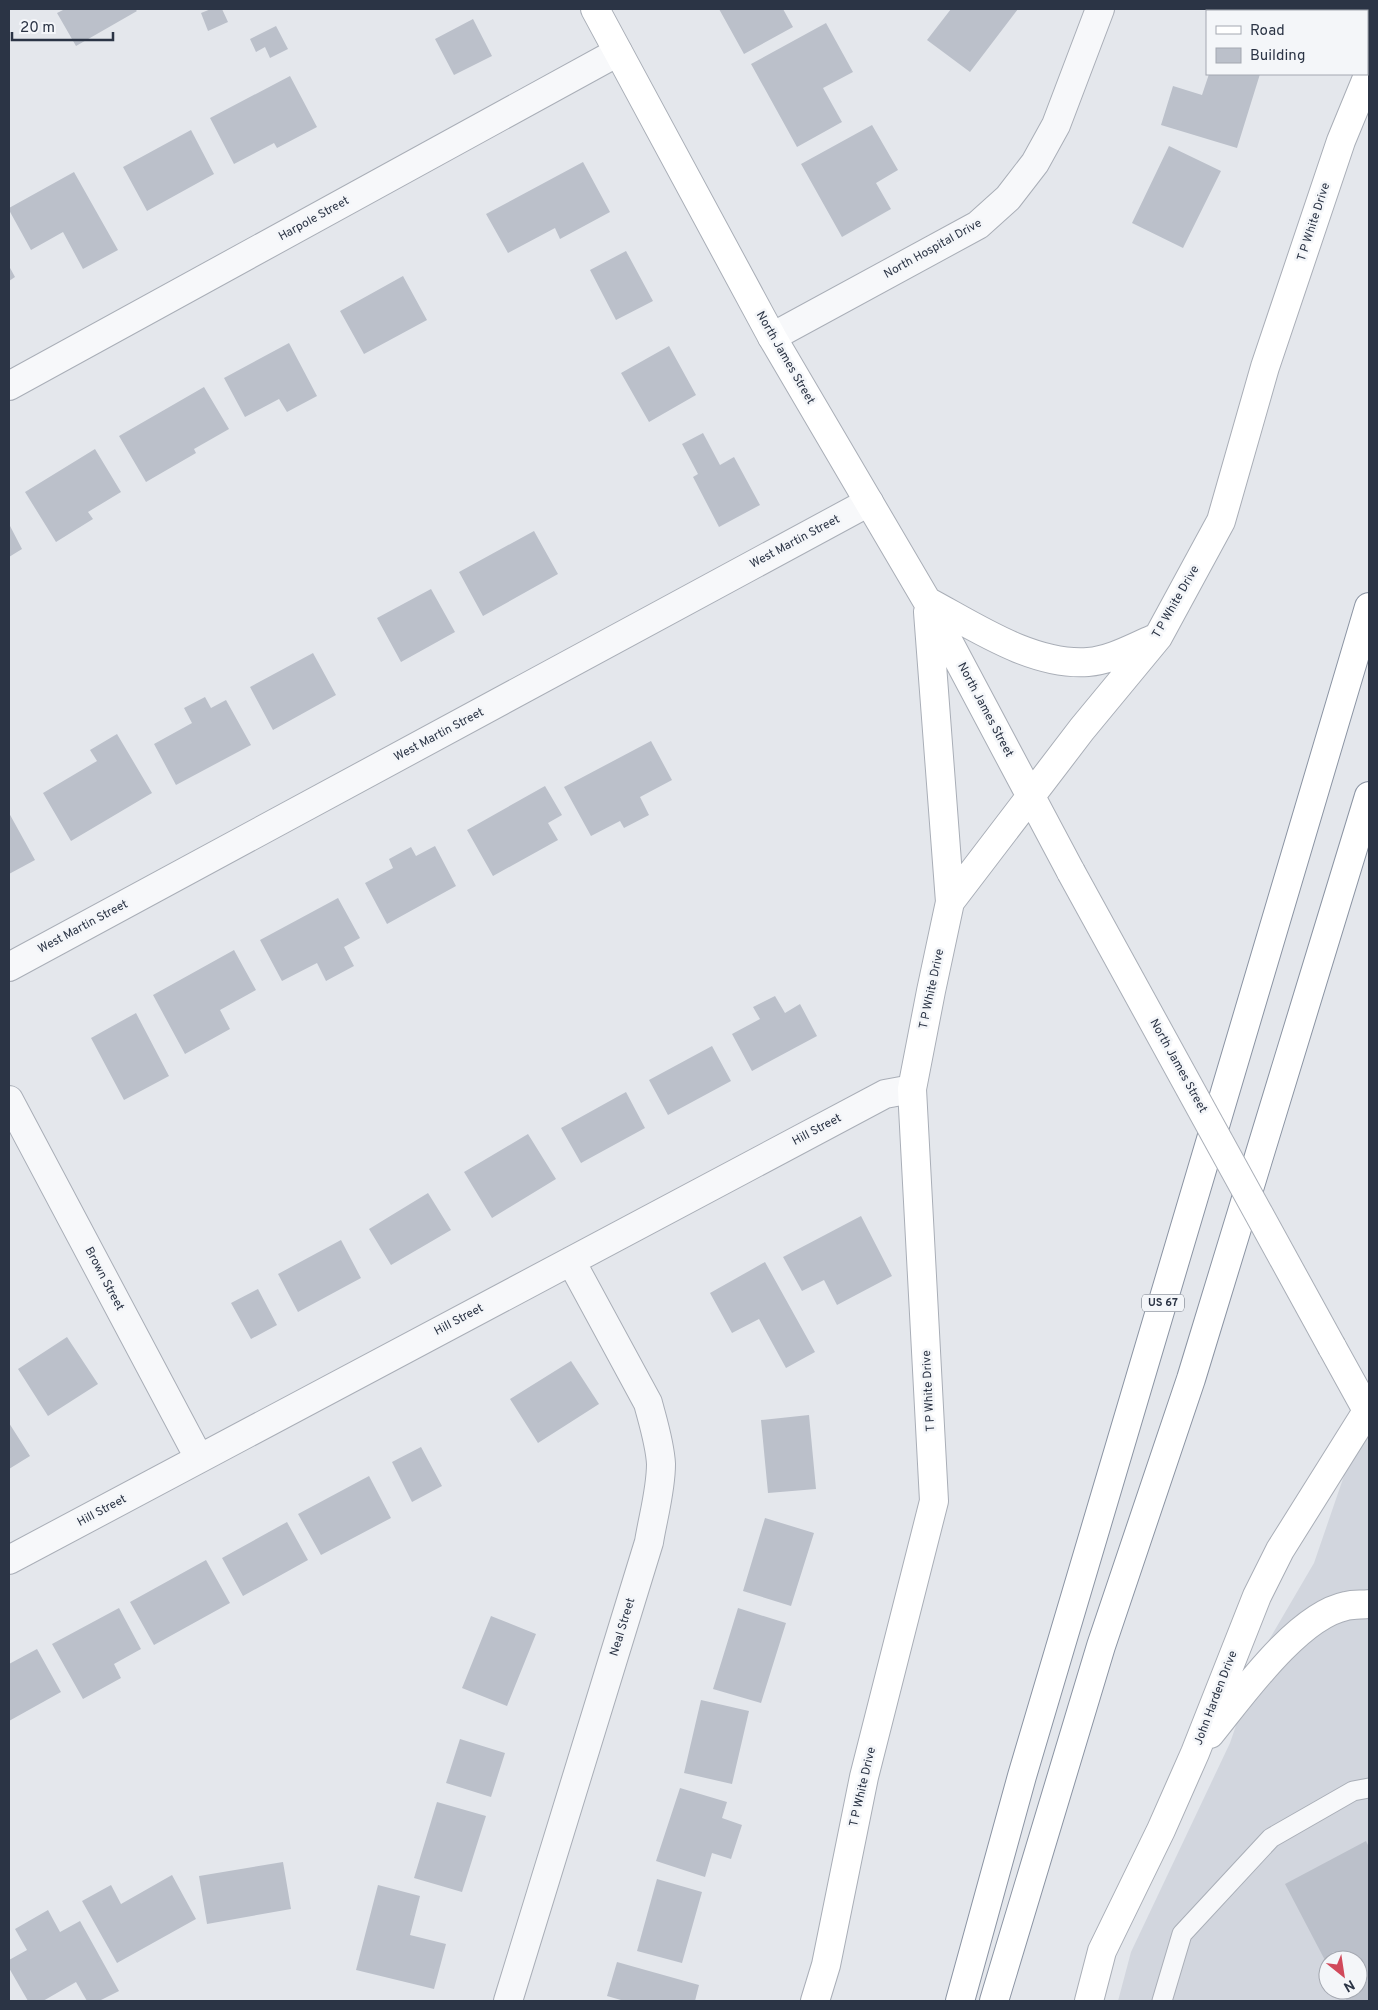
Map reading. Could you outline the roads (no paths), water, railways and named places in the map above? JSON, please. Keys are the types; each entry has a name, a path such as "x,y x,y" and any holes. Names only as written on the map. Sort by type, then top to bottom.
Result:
{"main road":[{"name":"North James Street","path":"595,9 772,337 927,601 1071,872 1368,1410"},
{"name":"T P White Drive","path":"815,2001 826,1965 864,1777 934,1501 912,1089 950,902 1082,729 1158,637 1221,521 1265,368 1341,141 1369,74"},
{"path":"927,601 1019,650 1070,661 1087,662 1109,658 1158,637"},
{"path":"927,601 950,902"},
{"name":"US 67","path":"960,2001 1022,1776 1369,607"},
{"path":"994,2001 1101,1646 1191,1379 1369,796"},
{"name":"John Harden Drive","path":"1089,2001 1102,1951 1161,1830 1195,1753 1261,1589 1280,1550 1368,1410"},
{"path":"1195,1753 1279,1650 1320,1618 1345,1606 1369,1604"}],"street":[{"name":"North Hospital Drive","path":"772,337 978,226 1008,198 1035,163 1056,125 1100,9"},
{"name":"Harpole Street","path":"9,386 618,52"},
{"name":"West Martin Street","path":"9,967 869,502"},
{"name":"Hill Street","path":"9,1560 885,1094 912,1089"},
{"name":"Brown Street","path":"9,1100 199,1458"},
{"name":"Neal Street","path":"508,2001 649,1542 661,1463 648,1403 571,1261"}],"lane":[{"path":"1162,2001 1182,1934 1271,1838 1354,1791 1369,1788"}]}
